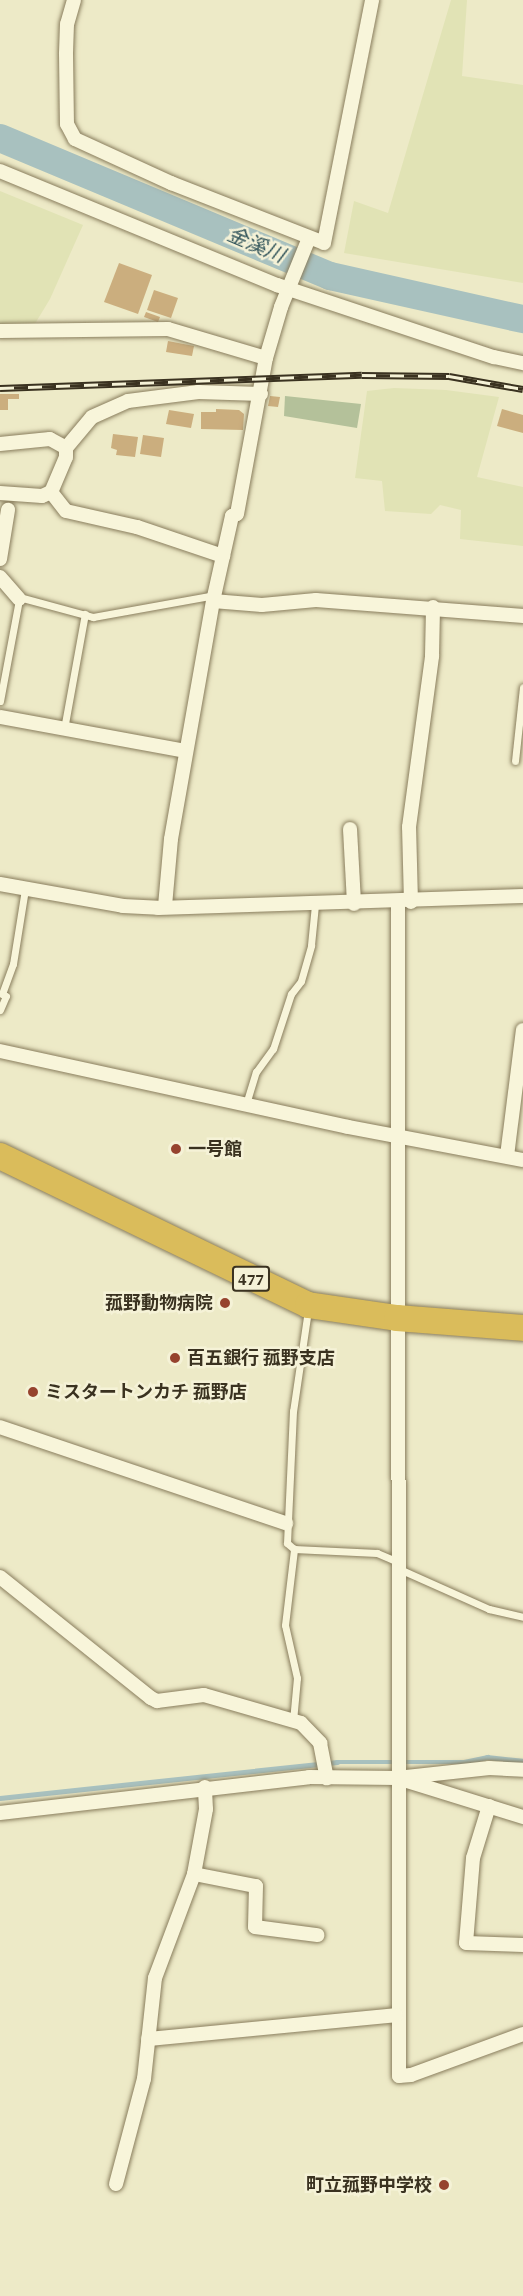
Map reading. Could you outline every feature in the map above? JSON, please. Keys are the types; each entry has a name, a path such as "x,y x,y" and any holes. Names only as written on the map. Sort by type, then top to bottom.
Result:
{"highway":[{"name":"477","path":"0,1156 308,1305 397,1318 523,1328"}],"street":[{"path":"74,0 67,24 66,54 67,124 75,139 307,242 324,243 372,0"},
{"path":"0,171 289,285 494,357 523,363"},
{"path":"165,906 171,838 214,598 232,516 237,514 266,358 289,285 307,242"},
{"path":"0,332 168,329 266,358"},
{"path":"0,493 42,496 51,492 58,481 66,448 92,417 128,400 198,392 261,394"},
{"path":"0,444 50,439 66,448"},
{"path":"51,492 66,511 137,527 223,556"},
{"path":"0,559 8,510"},
{"path":"0,577 17,597"},
{"path":"214,598 261,606 316,600 389,608 433,607 523,616"},
{"path":"433,607 432,656 409,828 404,902 397,1135 396,2015 399,2076 411,2075 523,2034"},
{"path":"0,717 185,751"},
{"path":"350,829 354,904"},
{"path":"0,884 123,906 315,905 523,896"},
{"path":"507,1156 523,1030"},
{"path":"0,1051 523,1160"},
{"path":"0,1427 286,1523"},
{"path":"0,1577 150,1698 157,1701 204,1695 293,1720 315,1734 324,1754 327,1775"},
{"path":"0,1813 205,1787 327,1775 397,1775 489,1768 523,1770"},
{"path":"397,1775 523,1817"},
{"path":"116,2184 144,2079 155,1978 194,1875 206,1809 205,1787"},
{"path":"489,1806 473,1858 466,1943 523,1945"},
{"path":"194,1875 256,1886 255,1927 317,1935"},
{"path":"148,2039 396,2015"}],"lane":[{"path":"0,701 17,597 86,614 134,612 147,606 214,598"},
{"path":"64,729 86,614"},
{"path":"515,761 523,687"},
{"path":"0,1010 6,996 2,994 13,964 25,889"},
{"path":"246,1104 256,1072 273,1049 291,994 301,981 311,945 315,905"},
{"path":"308,1305 296,1388 286,1523 287,1544 294,1549 377,1553 489,1609 523,1617"},
{"path":"293,1720 297,1678 285,1625 294,1549"}],"green space":[{"path":"451,0 467,0 462,76 523,85 523,283 344,253 354,201 388,213"},
{"path":"0,191 83,225 50,299 33,327 0,324"},
{"path":"394,388 446,390 499,397 477,477 523,487 523,546 460,539 461,510 440,505 431,514 385,511 382,481 355,478 367,391"},
{"path":"285,396 361,404 357,428 284,416"}],"building":[{"path":"119,263 152,275 138,314 104,302"},
{"path":"154,290 178,298 171,318 147,310"},
{"path":"146,312 160,317 158,322 144,317"},
{"path":"168,341 194,346 192,356 166,352"},
{"path":"0,394 19,394 19,399 8,399 8,410 0,410"},
{"path":"270,396 280,397 278,407 268,406"},
{"path":"216,409 239,410 244,414 243,430 201,429 201,412 216,412"},
{"path":"502,409 523,415 523,433 497,426"},
{"path":"169,410 194,414 191,428 166,424"},
{"path":"113,434 138,437 135,457 116,455 117,450 111,448"},
{"path":"143,435 164,438 161,457 140,454"}],"waterway":[{"name":"金溪川","path":"0,138 330,276 523,319"},
{"path":"0,1798 337,1762 464,1762 487,1757 523,1761"}],"railway":[{"path":"0,388 362,375 449,376 523,389"}],"place":[{"name":"一号館","path":"176,1149"},
{"name":"菰野動物病院","path":"225,1303"},
{"name":"百五銀行 菰野支店","path":"175,1358"},
{"name":"ミスタートンカチ 菰野店","path":"33,1392"},
{"name":"町立菰野中学校","path":"444,2185"}]}
